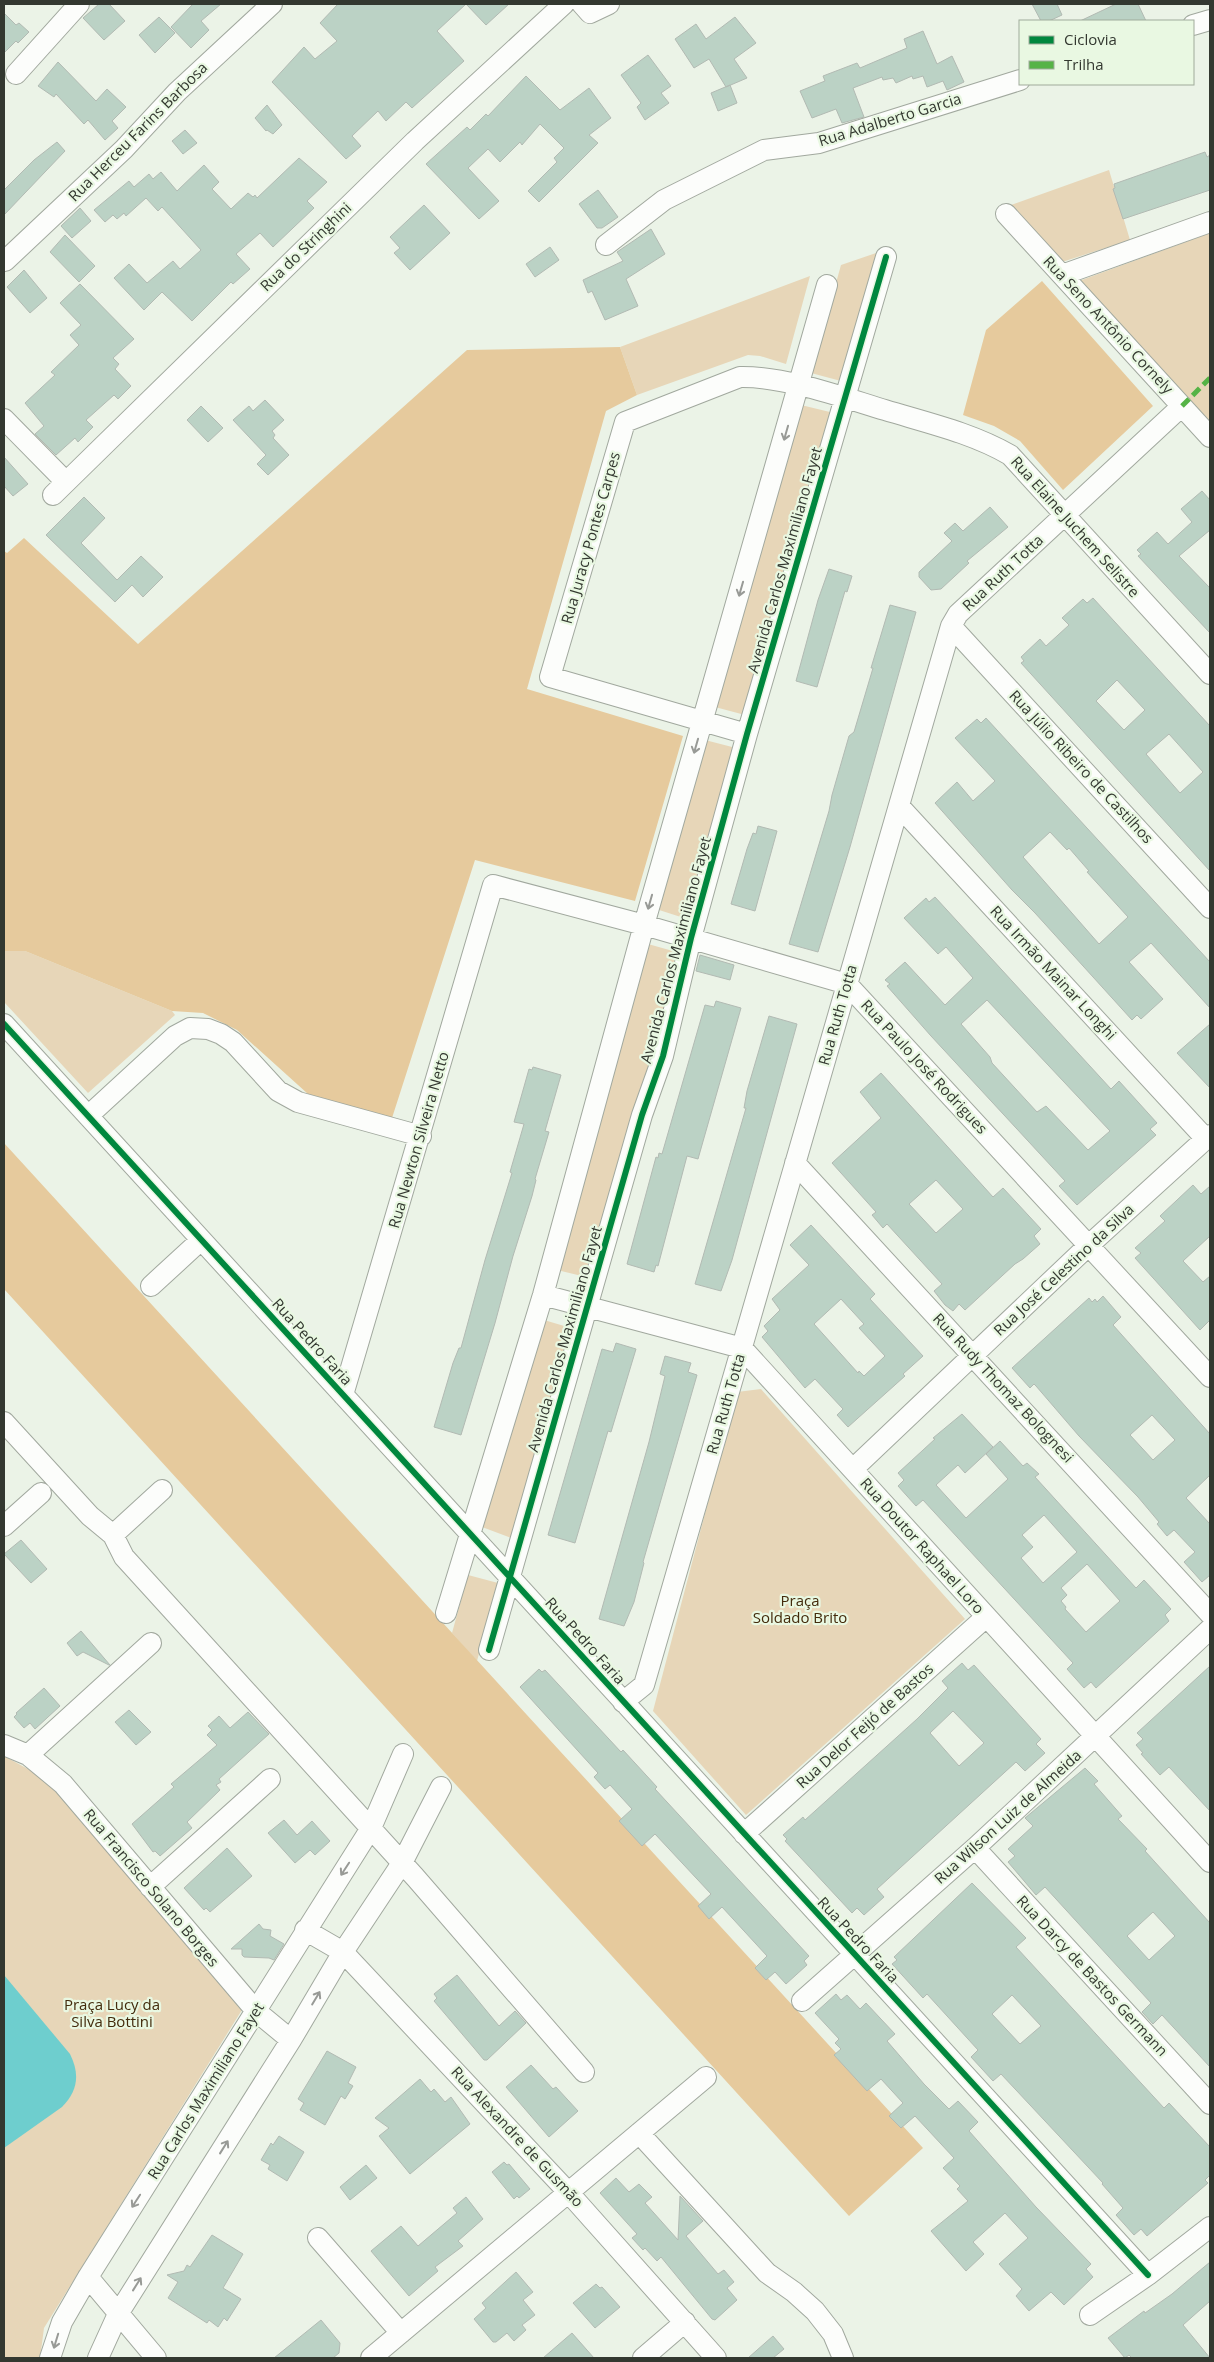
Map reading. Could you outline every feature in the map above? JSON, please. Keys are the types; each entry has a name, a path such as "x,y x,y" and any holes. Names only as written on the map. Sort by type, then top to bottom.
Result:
{"street":[{"path":"16,74 79,4"},
{"name":"Rua Herceu Farins Barbosa","path":"5,261 124,149 177,92 272,4"},
{"name":"Rua do Stringhini","path":"4,419 59,489 415,141 564,4"},
{"path":"582,4 590,13 610,4"},
{"path":"1194,25 1210,20"},
{"name":"Rua Adalberto Garcia","path":"606,245 664,200 764,150 818,144 1019,80"},
{"name":"Rua Seno Antônio Cornely","path":"1006,214 1210,437"},
{"path":"1062,275 1210,222"},
{"name":"Avenida Carlos Maximiliano Fayet","path":"489,1650 642,1115 664,1056 691,938 747,734 886,257"},
{"path":"446,1613 543,1295 644,925 827,285"},
{"name":"Rua Juracy Pontes Carpes","path":"703,721 550,677 625,422 740,377 761,377 799,386"},
{"name":"Rua Elaine Juchem Selistre","path":"799,386 985,441 1010,455 1210,674"},
{"name":"Rua Ruth Totta","path":"623,1702 644,1685 951,626 958,614 1182,406"},
{"name":"Rua Júlio Ribeiro de Castilhos","path":"951,626 1210,908"},
{"path":"703,721 747,734"},
{"name":"Rua Irmão Mainar Longhi","path":"899,806 1208,1137"},
{"name":"Rua Newton Silveira Netto","path":"343,1395 492,885 644,925"},
{"path":"644,925 847,984"},
{"name":"Rua Paulo José Rodrigues","path":"847,984 1088,1246 1208,1369"},
{"name":"Rua Pedro Faria","path":"4,1024 1148,2275"},
{"path":"88,1116 174,1036 190,1028 208,1029 233,1042 278,1091 298,1102 420,1136"},
{"name":"Rua José Celestino da Silva","path":"853,1469 1088,1246 1208,1137"},
{"name":"Rua Rudy Thomaz Bolognesi","path":"796,1163 1210,1614"},
{"path":"151,1286 201,1240"},
{"path":"543,1295 742,1348"},
{"name":"Rua Doutor Raphael Loro","path":"742,1348 1210,1862"},
{"path":"4,1422 90,1516 113,1535 124,1557 371,1828 584,2072"},
{"path":"113,1535 162,1490"},
{"path":"4,1526 40,1493"},
{"name":"Rua Delor Feijó de Bastos","path":"744,1834 986,1617"},
{"name":"Rua Wilson Luiz de Almeida","path":"802,2001 974,1848 1210,1629"},
{"path":"28,1755 151,1643"},
{"name":"Rua Francisco Solano Borges","path":"4,1745 28,1755 62,1784 257,2012 291,2040"},
{"name":"Rua Carlos Maximiliano Fayet","path":"50,2358 62,2322 88,2277 257,2012 305,1930 371,1828 403,1754"},
{"path":"150,1887 270,1779"},
{"path":"98,2358 118,2314 291,2040 343,1952 402,1863 441,1787"},
{"name":"Rua Darcy de Bastos Germann","path":"974,1848 1210,2104"},
{"name":"Rua Alexandre de Gusmão","path":"305,1930 343,1952 568,2192 716,2358"},
{"path":"371,2358 706,2077"},
{"path":"639,2133 767,2273 794,2292 815,2311 833,2334 843,2358"},
{"path":"1090,2315 1148,2275 1210,2227"},
{"path":"318,2238 400,2333"},
{"path":"88,2277 156,2358"},
{"path":"643,2358 685,2322"}],"green space":[{"path":"1109,170 1130,240 1062,262 1011,205"},
{"path":"1210,233 1210,424 1079,281"},
{"path":"879,252 841,381 811,373 841,265"},
{"path":"810,276 786,364 760,356 748,355 637,395 620,347"},
{"path":"801,405 834,413 745,715 715,707"},
{"path":"705,740 736,748 687,919 656,909"},
{"path":"648,944 680,953 657,1051 586,1277 557,1270"},
{"path":"4,951 25,951 172,1011 175,1015 88,1093 4,1002"},
{"path":"544,1320 571,1328 511,1538 482,1527"},
{"name":"Praça Soldado Brito","path":"761,1389 965,1619 746,1815 653,1711 737,1392"},
{"path":"468,1575 498,1583 477,1661 452,1633"},
{"name":"Praça Lucy da Silva Bottini","path":"4,1756 61,1787 245,2005 44,2328 40,2358 4,2358"}],"shaded area":[{"path":"1042,281 1153,406 1063,490 1020,441 994,426 963,415 986,330"},
{"path":"620,347 637,395 606,411 527,689 683,736 635,901 475,860 392,1118 308,1094 237,1030 203,1013 172,1011 25,951 4,951 4,551 7,553 24,538 138,644 467,350"},
{"path":"4,1143 923,2148 849,2216 4,1289"}],"water":[{"path":"4,1975 70,2054 75,2068 76,2082 71,2095 62,2107 4,2148"}],"building":[{"path":"99,4 109,4 125,21 104,40 83,18"},
{"path":"193,4 221,4 201,21 209,30 191,48 171,27"},
{"path":"338,4 466,4 437,31 464,61 412,108 406,102 386,121 378,111 352,136 361,146 346,159 272,82 304,47 315,59 337,41 320,23"},
{"path":"466,4 509,4 486,25"},
{"path":"1032,4 1057,4 1062,15 1051,20 1040,20"},
{"path":"1116,4 1138,4 1146,20 1082,20"},
{"path":"4,13 16,25 19,23 29,32 4,53"},
{"path":"159,17 175,33 155,53 139,35"},
{"path":"735,17 756,43 734,59 747,78 726,87 709,59 694,68 675,39 696,24 706,39"},
{"path":"923,31 937,64 952,56 964,82 947,90 943,81 927,87 923,76 913,79 912,76 896,83 893,78 883,80 882,77 853,88 864,117 842,123 836,109 812,118 800,91 825,81 823,76 857,63 860,68 907,48 904,39"},
{"path":"648,55 671,86 661,93 669,103 645,120 637,107 641,103 621,75"},
{"path":"58,62 96,101 107,89 126,107 112,121 118,128 105,140 88,120 84,124 56,94 54,97 38,86"},
{"path":"526,76 560,110 589,88 611,118 589,135 598,143 539,202 528,191 557,162 554,158 564,148 540,124 522,145 520,142 500,162 488,149 468,168 499,201 479,219 426,164 467,127 470,130 486,114 488,116"},
{"path":"730,85 737,103 718,111 711,93"},
{"path":"267,105 282,125 273,134 266,131 255,118"},
{"path":"185,130 197,143 183,154 172,141"},
{"path":"57,142 65,151 4,215 4,190 34,160"},
{"path":"1205,152 1207,157 1210,155 1210,190 1123,219 1113,189 1115,188 1114,184"},
{"path":"299,158 327,182 307,201 314,208 273,247 260,233 236,254 250,269 233,284 231,282 192,321 162,292 144,310 114,278 129,264 147,283 173,261 180,269 201,250 162,207 158,211 146,198 126,216 124,213 117,219 113,215 105,222 94,210 129,181 134,187 149,174 153,179 161,172 177,191 204,165 219,182 212,189 231,209 248,193 253,197 255,195 257,198"},
{"path":"598,190 618,217 602,228 597,228 579,204"},
{"path":"424,205 450,233 410,270 394,253 400,248 390,237"},
{"path":"80,208 91,221 72,238 61,226"},
{"path":"651,229 665,254 626,279 638,306 605,320 592,291 588,293 583,280 623,261 617,252"},
{"path":"65,235 95,266 79,282 50,252"},
{"path":"550,247 559,260 535,277 526,264"},
{"path":"24,270 47,298 30,313 7,287"},
{"path":"80,284 134,339 113,358 119,364 115,369 131,386 118,399 114,395 86,420 93,427 78,442 75,438 56,455 35,434 44,426 25,403 55,375 51,372 79,345 70,335 81,325 60,303"},
{"path":"265,400 284,420 272,431 275,435 273,438 289,455 268,475 257,464 266,455 233,420 249,406 253,411"},
{"path":"201,406 223,428 208,442 187,420"},
{"path":"4,457 28,484 13,496 4,486"},
{"path":"1202,491 1210,500 1210,530 1179,556 1210,588 1210,633 1138,556 1141,554 1137,550 1157,532 1168,544 1192,522 1181,509"},
{"path":"84,497 105,518 81,543 117,580 141,556 163,577 143,597 132,585 115,602 46,535"},
{"path":"990,507 1008,527 967,561 969,563 941,589 931,590 919,577 919,572 952,541 944,533 955,523 963,531"},
{"path":"829,569 852,576 847,592 845,591 817,687 796,681 818,600"},
{"path":"1093,598 1210,726 1210,871 1021,663 1024,661 1021,657 1040,639 1046,646 1069,625 1062,618 1083,599 1087,603","holes":["1117,680 1145,710 1124,730 1096,701","1169,734 1203,772 1180,793 1146,754"]},
{"path":"890,605 916,612 850,847 818,952 789,944 829,811 849,736 854,732"},
{"path":"986,718 1210,962 1210,1008 1151,943 1129,962 1163,999 1141,1019 1137,1015 1132,1020 935,803 957,782 973,801 995,781 955,738 977,719 981,723","holes":["1050,832 1067,850 1069,848 1089,871 1087,872 1128,917 1099,944 1023,857"]},
{"path":"758,826 777,831 755,911 731,904 747,849 753,833 756,834"},
{"path":"935,897 1111,1089 1119,1081 1157,1123 1150,1129 1156,1135 1077,1205 1059,1186 1065,1181 887,986 890,984 885,980 905,962 945,1005 973,978 946,947 938,954 904,918 926,898 929,902","holes":["987,1000 1110,1131 1088,1150 1046,1106 1037,1112 992,1063 990,1057 961,1024"]},
{"path":"700,955 734,965 730,980 696,971"},
{"path":"716,1001 741,1008 698,1159 687,1156 658,1266 656,1265 654,1272 627,1264 656,1157 658,1158 659,1153 662,1154 705,1005 714,1007"},
{"path":"769,1016 797,1024 732,1260 721,1291 695,1284 746,1108 744,1108 747,1091"},
{"path":"1210,1024 1210,1088 1177,1053"},
{"path":"533,1067 561,1075 545,1131 549,1132 532,1196 461,1435 434,1427 453,1363 459,1348 461,1348 485,1260 512,1173 510,1172 524,1124 514,1122 529,1069 532,1070"},
{"path":"881,1073 993,1197 1003,1188 1041,1229 1034,1236 1040,1244 1015,1264 965,1310 959,1304 953,1311 945,1305 934,1291 942,1284 887,1224 883,1228 872,1215 876,1212 832,1163 881,1118 860,1092","holes":["936,1180 963,1209 936,1233 909,1204"]},
{"path":"1193,1185 1201,1194 1210,1186 1210,1236 1183,1261 1203,1282 1210,1276 1210,1320 1200,1330 1135,1258 1141,1253 1135,1248 1165,1221 1160,1216"},
{"path":"811,1225 875,1294 870,1299 923,1356 903,1374 905,1376 848,1427 837,1415 843,1409 815,1379 805,1388 762,1337 768,1331 764,1326 780,1310 772,1299 809,1265 790,1245","holes":["841,1299 864,1324 859,1328 885,1356 864,1376 859,1371 858,1373 814,1324"]},
{"path":"1103,1296 1121,1317 1113,1325 1210,1434 1210,1475 1186,1498 1210,1524 1210,1575 1202,1582 1184,1562 1195,1552 1174,1530 1167,1536 1157,1524 1159,1522 1138,1497 1079,1436 1036,1386 1034,1384 1030,1388 1012,1368 1089,1298 1092,1302 1095,1299 1097,1302","holes":["1152,1415 1175,1440 1153,1460 1130,1435"]},
{"path":"616,1343 636,1349 611,1432 608,1431 575,1543 548,1535 602,1349 613,1352"},
{"path":"665,1356 691,1363 688,1372 697,1375 643,1562 634,1602 624,1626 599,1619 649,1442 665,1376 660,1374"},
{"path":"962,1414 993,1447 965,1473 958,1465 936,1485 966,1518 1008,1479 986,1454 1000,1441 1023,1466 1027,1463 1039,1474 1035,1477 1136,1588 1144,1580 1171,1609 1165,1615 1169,1621 1096,1688 1091,1682 1084,1688 1067,1669 1073,1663 923,1500 916,1506 898,1486 904,1480 898,1473 935,1439 933,1438","holes":["1044,1515 1077,1552 1043,1583 1021,1558 1033,1547 1022,1535","1087,1564 1120,1601 1086,1632 1065,1609 1066,1607 1061,1601 1067,1595 1061,1588"]},
{"path":"21,1540 47,1569 31,1583 4,1554"},
{"path":"81,1631 110,1665 83,1652 77,1656 67,1643"},
{"path":"962,1663 968,1670 974,1665 1041,1739 1036,1744 1045,1753 1025,1771 1016,1762 877,1889 884,1897 864,1915 857,1908 852,1913 785,1841 787,1839 783,1835 803,1817 805,1820 917,1719 948,1688 942,1681","holes":["953,1711 984,1743 959,1766 930,1733"]},
{"path":"1210,1666 1210,1811 1169,1767 1160,1775 1141,1754 1143,1753 1136,1745 1143,1739 1137,1733"},
{"path":"539,1669 542,1672 545,1670 621,1752 623,1750 657,1787 655,1789 809,1956 804,1961 807,1965 786,1984 775,1972 766,1980 755,1968 767,1956 722,1907 709,1919 698,1906 711,1894 655,1834 642,1846 619,1821 632,1809 610,1785 605,1789 594,1777 598,1773 520,1687"},
{"path":"44,1688 60,1706 35,1729 30,1723 24,1728 14,1717 16,1713"},
{"path":"129,1710 151,1732 136,1745 115,1722"},
{"path":"248,1712 269,1734 219,1779 221,1782 216,1785 220,1790 187,1822 192,1828 160,1856 155,1851 153,1852 132,1824 174,1787 171,1784 217,1745 207,1735 212,1730 208,1726 219,1716 230,1728"},
{"path":"1085,1768 1098,1781 1094,1784 1122,1816 1118,1819 1147,1849 1145,1851 1210,1923 1210,2067 1162,2015 1153,2024 1142,2012 1151,2003 1045,1887 1036,1895 1008,1862 1015,1856 1008,1849 1033,1826 1025,1818","holes":["1153,1912 1175,1936 1149,1960 1127,1936"]},
{"path":"284,1820 297,1835 312,1821 330,1841 315,1855 310,1850 295,1863 268,1833"},
{"path":"227,1848 252,1876 210,1912 206,1908 204,1910 184,1888"},
{"path":"972,1883 1026,1938 1016,1947 1164,2108 1169,2103 1210,2147 1210,2175 1205,2180 1208,2183 1147,2236 1141,2229 1134,2235 1116,2215 1123,2208 1103,2183 1001,2074 993,2081 971,2057 978,2050 927,1994 923,1998 892,1964 897,1960 894,1957","holes":["1012,1995 1041,2026 1020,2044 992,2014"]},
{"path":"259,1924 263,1929 271,1930 270,1936 284,1944 274,1960 244,1957 242,1949 231,1949"},
{"path":"457,1975 499,2026 515,2011 526,2023 487,2060 484,2060 434,2001 437,1998 434,1994"},
{"path":"836,1994 841,2000 847,1995 860,2009 866,2003 895,2034 887,2041 924,2084 949,2109 958,2101 978,2122 969,2131 1036,2207 1091,2264 1086,2269 1093,2277 1064,2305 1051,2292 1029,2311 1016,2296 1022,2289 999,2264 1028,2238 1005,2213 973,2242 984,2254 966,2271 931,2231 968,2201 957,2189 960,2186 943,2168 954,2158 915,2116 901,2128 889,2116 903,2103 881,2079 867,2091 834,2055 841,2049 835,2043 839,2039 815,2013"},
{"path":"327,2051 356,2067 348,2083 353,2086 345,2099 341,2096 325,2125 300,2110 304,2103 298,2099"},
{"path":"531,2065 553,2089 556,2087 578,2111 549,2137 506,2087"},
{"path":"420,2079 431,2092 434,2089 445,2102 451,2097 470,2124 410,2174 379,2136 389,2128 375,2118"},
{"path":"279,2136 304,2152 287,2181 268,2169 270,2165 261,2160 271,2143 273,2145"},
{"path":"504,2162 507,2165 509,2164 530,2189 519,2198 517,2196 514,2199 492,2172"},
{"path":"366,2165 377,2178 350,2200 340,2187"},
{"path":"616,2178 629,2192 639,2184 652,2197 645,2203 678,2240 680,2196 703,2221 686,2236 718,2274 724,2270 734,2282 727,2288 737,2300 715,2320 712,2319 661,2257 657,2261 632,2238 637,2234 600,2193"},
{"path":"466,2197 483,2219 458,2241 463,2246 435,2267 438,2271 409,2296 371,2251 401,2226 418,2246 457,2213 453,2208"},
{"path":"212,2235 243,2254 223,2288 241,2299 227,2321 224,2318 218,2327 209,2320 207,2323 168,2298 178,2282 167,2275 184,2271 187,2265 190,2267"},
{"path":"1210,2262 1210,2301 1183,2325 1210,2358 1132,2358 1129,2355 1125,2358 1108,2338 1144,2311 1145,2313 1172,2294"},
{"path":"516,2272 533,2292 523,2300 535,2315 522,2325 526,2330 514,2341 507,2333 496,2342 493,2342 474,2319 486,2308 482,2303"},
{"path":"596,2284 600,2288 602,2287 620,2307 595,2328 573,2303"},
{"path":"321,2320 340,2343 339,2353 333,2358 274,2358"},
{"path":"572,2333 594,2358 543,2358"},
{"path":"773,2336 784,2349 773,2358 748,2358"}],"marked path":[{"path":"1182,406 1210,378"}],"cycle path":[{"path":"489,1650 642,1115 663,1056 691,938 747,734 886,257"},
{"path":"4,1024 1148,2275"}]}
